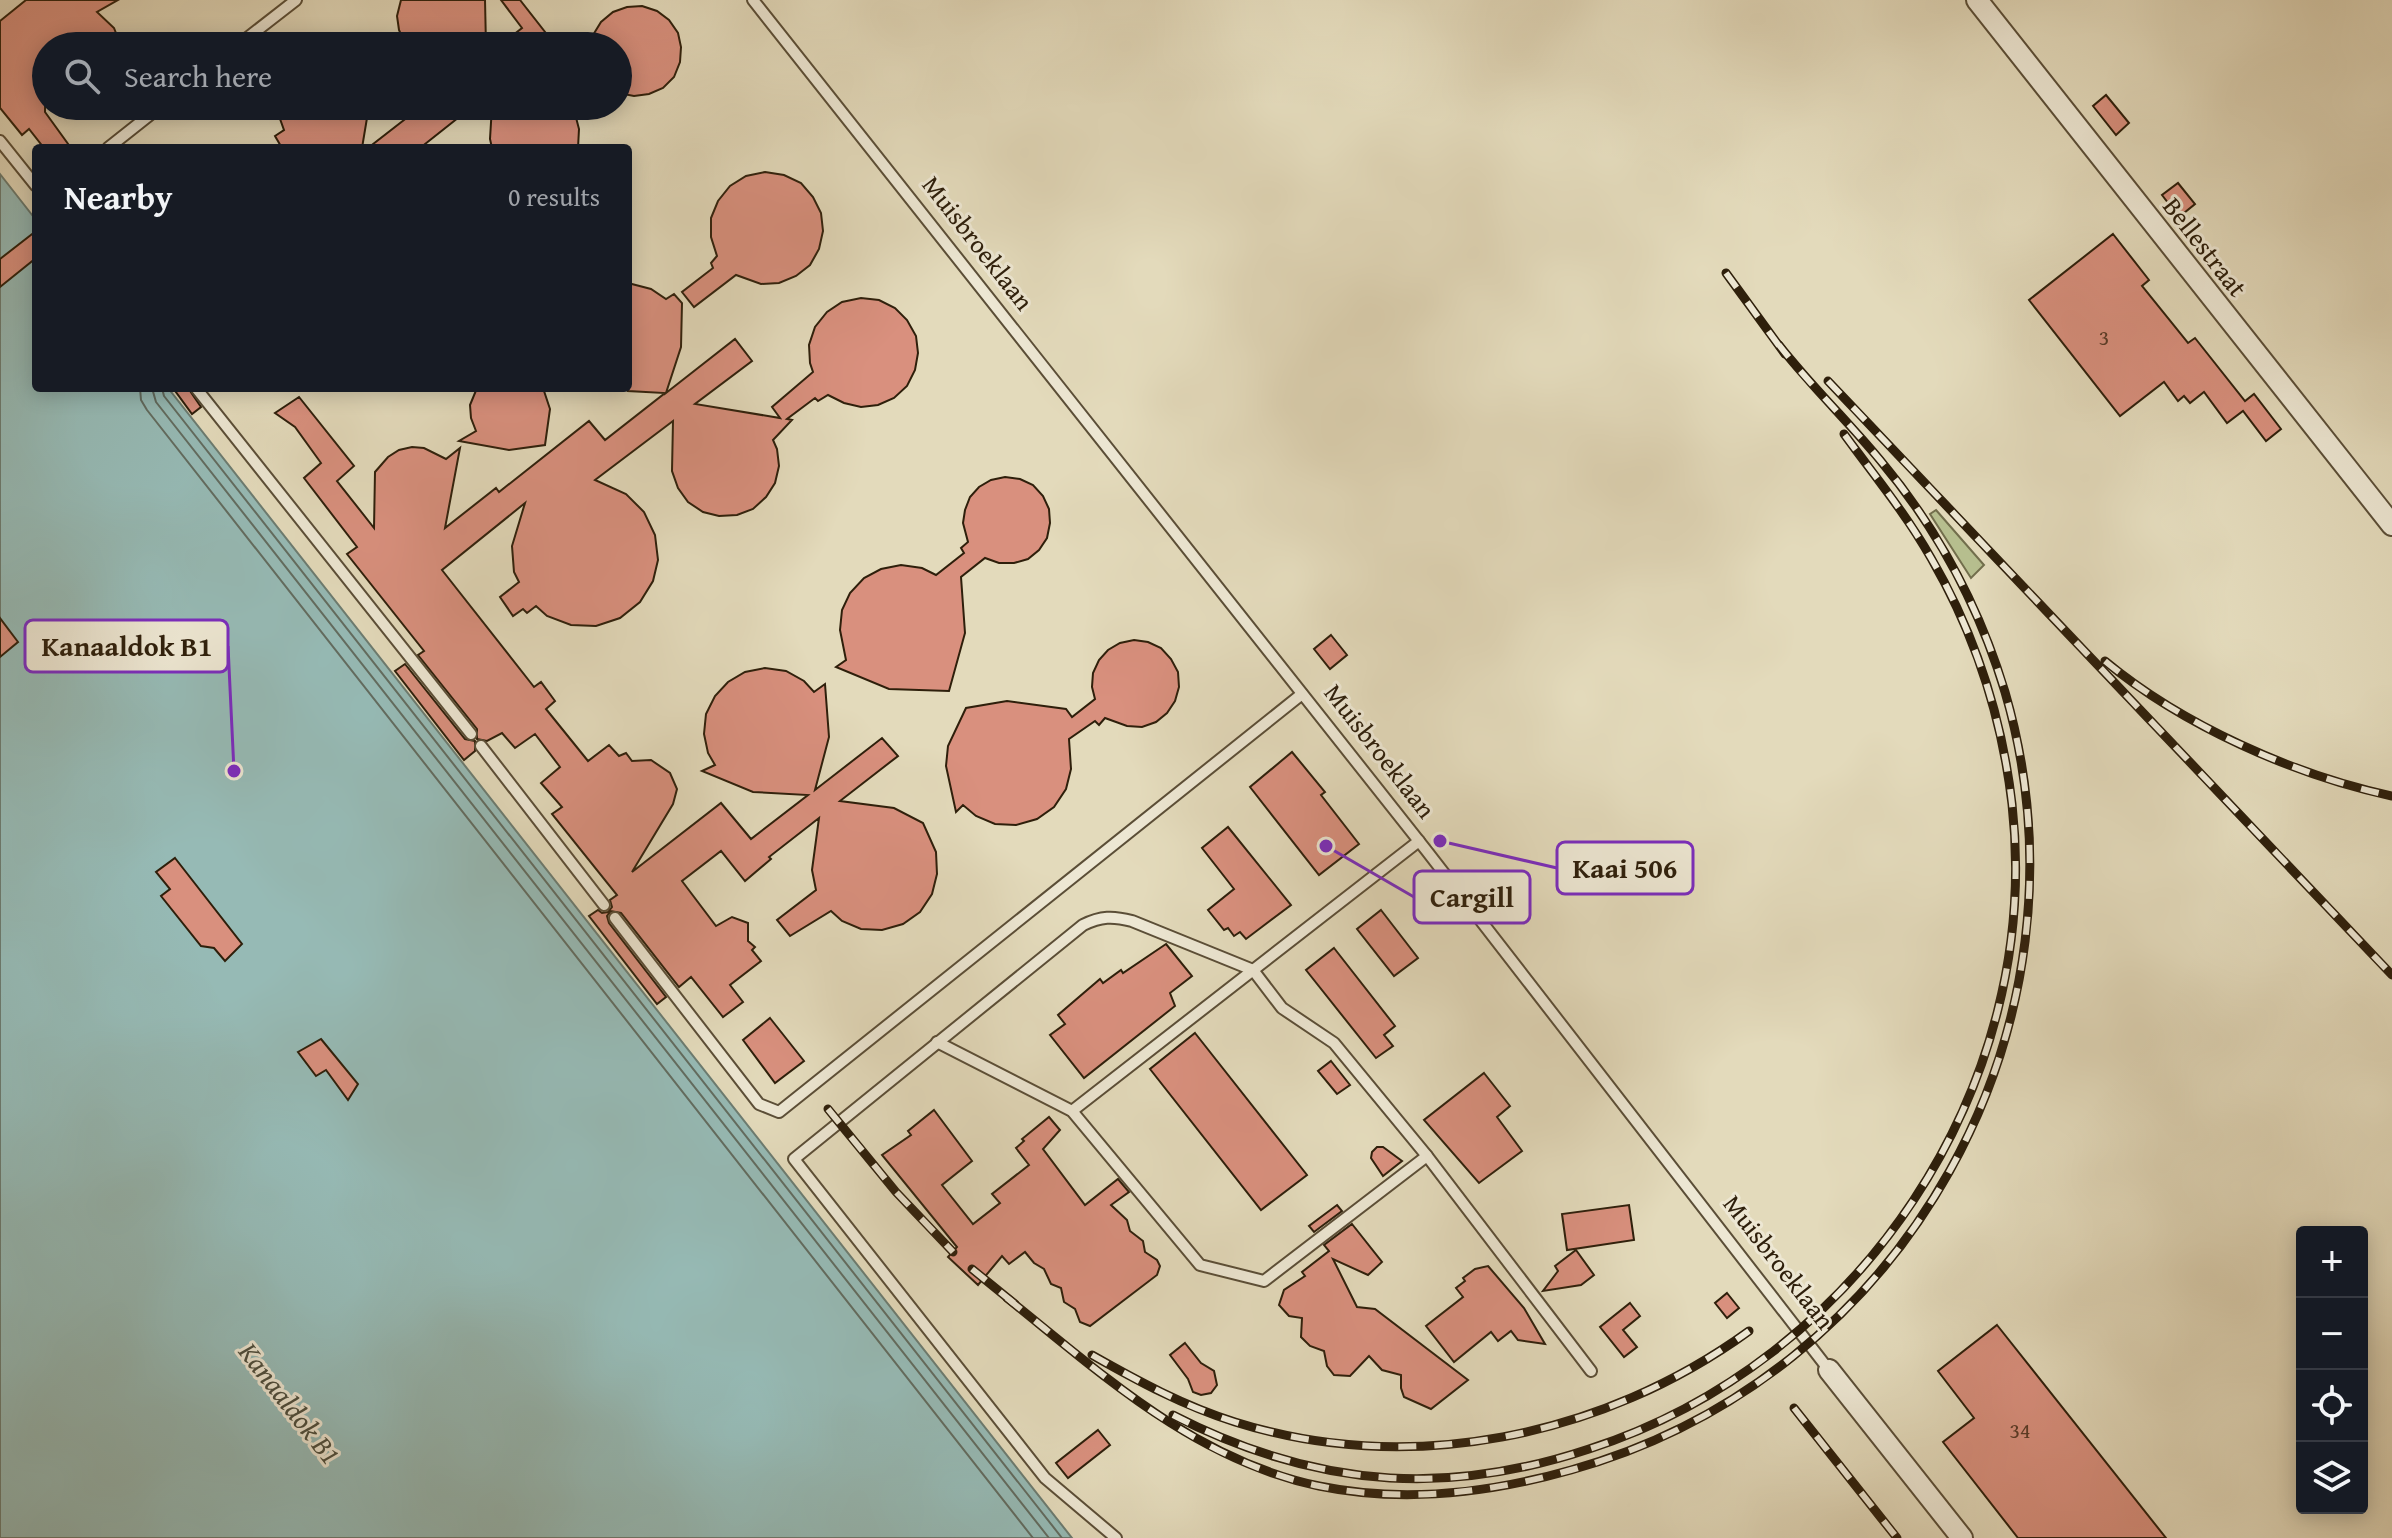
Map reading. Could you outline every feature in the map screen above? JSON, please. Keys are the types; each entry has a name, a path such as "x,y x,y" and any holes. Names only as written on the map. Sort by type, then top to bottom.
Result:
{"street":[{"name":"Bellestraat","path":"1977,0 2392,525"},
{"name":"Muisbroeklaan","path":"1829,1370 1962,1538"}],"lane":[{"path":"255,32 296,0"},
{"name":"Muisbroeklaan","path":"753,0 1419,841 1829,1370"},
{"path":"113,144 143,120"},
{"path":"0,141 32,181"},
{"path":"199,392 471,734"},
{"path":"615,918 759,1104 779,1112 1302,694"},
{"path":"481,746 604,905"},
{"path":"1072,1111 1419,841"},
{"path":"1116,1538 1045,1478 794,1159 1083,925 1098,917 1132,921 1253,970 1282,1008 1334,1043 1427,1156 1591,1371"},
{"path":"937,1042 1072,1111 1200,1265 1264,1281 1427,1156"}],"green space":[{"path":"1936,510 1984,565 1971,578 1930,514"}],"water":[{"name":"Kanaaldok B1","path":"0,174 32,215 32,392 171,392 1072,1538 0,1538"}],"building":[{"path":"26,0 118,0 97,12 116,32 32,32 32,120 51,120 68,144 41,144 29,129 22,135 0,108 0,21"},
{"path":"401,0 485,0 486,32 400,32 397,16"},
{"path":"501,0 520,0 545,32 517,32 522,28"},
{"path":"642,6 657,11 669,20 678,33 680,62 674,77 663,88 649,94 632,96 632,32 595,32 613,12"},
{"path":"2106,95 2129,123 2116,135 2093,106"},
{"path":"280,120 367,120 363,144 280,144 275,136 284,130"},
{"path":"404,120 455,120 425,144 373,144"},
{"path":"491,120 577,120 579,129 578,144 491,144"},
{"path":"765,172 784,175 801,183 813,197 821,213 823,231 819,249 810,265 796,276 779,283 761,284 736,275 694,307 682,292 713,268 711,263 717,256 711,237 711,218 718,201 730,186 746,176"},
{"path":"2178,183 2195,204 2179,217 2162,195"},
{"path":"32,234 32,261 0,287 0,259"},
{"path":"2113,234 2149,280 2142,286 2188,343 2195,338 2245,401 2254,394 2281,429 2266,441 2243,411 2227,423 2204,392 2190,403 2184,396 2178,401 2164,382 2120,416 2029,300"},
{"path":"632,284 651,289 666,299 674,294 682,303 681,347 666,393 735,339 752,361 695,404 780,418 772,407 813,372 809,345 815,327 827,312 842,302 861,298 879,300 895,308 916,336 918,353 915,370 907,386 894,398 878,405 861,407 828,395 818,401 815,398 787,419 792,420 773,440 779,466 775,483 753,509 737,515 719,516 703,512 688,502 678,488 672,471 673,421 595,480 626,494 644,512 655,535 658,560 653,581 640,602 620,618 596,626 571,625 547,616 536,606 527,613 523,609 513,616 500,597 519,582 514,572 512,546 525,503 442,570 534,687 541,682 555,701 546,709 588,761 609,745 619,756 626,753 632,761 651,760 670,773 677,789 673,804 632,872 721,803 751,839 808,795 753,792 702,771 715,765 708,753 704,734 706,714 715,696 728,682 745,672 765,668 786,671 804,681 814,692 825,684 829,737 815,790 882,738 898,756 840,801 894,808 923,823 936,852 937,874 932,894 920,912 903,924 882,930 861,929 842,921 831,911 790,936 777,920 816,890 812,870 819,818 769,857 771,859 745,881 721,851 682,881 716,926 732,917 748,923 748,941 755,947 752,950 761,961 730,985 743,1002 723,1017 691,977 679,987 621,913 611,911 607,916 609,923 666,997 657,1004 589,916 598,910 608,912 612,907 610,900 617,895 552,814 562,807 541,783 560,767 535,734 515,748 502,733 487,741 477,739 477,729 418,655 424,651 347,554 357,547 304,478 321,463 295,427 275,413 299,397 354,466 337,481 374,528 375,472 388,457 412,447 424,448 446,459 460,448 445,528 496,488 499,492 589,421 605,440 665,393 632,391"},
{"path":"176,392 191,392 201,407 192,414"},
{"path":"475,392 544,392 550,409 545,445 509,450 459,441 476,431 470,405"},
{"path":"1005,477 1033,485 1043,496 1049,509 1047,538 1028,559 999,563 985,558 961,577 965,633 949,691 889,689 836,667 846,660 840,630 842,610 850,593 864,578 881,569 901,565 922,568 936,575 964,553 961,548 968,542 963,523 970,497 991,480"},
{"path":"0,618 18,642 0,657"},
{"path":"1331,635 1347,655 1330,669 1314,649"},
{"path":"1134,640 1161,648 1178,672 1179,687 1167,713 1156,722 1142,727 1127,726 1105,718 1099,725 1095,721 1069,739 1071,769 1066,789 1054,807 1037,819 1016,825 995,824 976,816 963,805 956,812 946,766 948,746 966,708 1007,701 1066,709 1072,717 1095,699 1093,673 1099,660 1120,643"},
{"path":"405,664 465,739 475,741 475,751 464,760 395,671"},
{"path":"1292,752 1325,792 1321,795 1359,844 1319,875 1250,787"},
{"path":"1228,827 1291,905 1246,939 1240,932 1234,936 1228,928 1224,930 1208,910 1234,889 1202,848"},
{"path":"175,858 242,944 225,961 214,948 201,946 161,896 170,889 156,872"},
{"path":"1381,910 1418,958 1394,976 1357,929"},
{"path":"1166,944 1192,976 1170,993 1175,1006 1084,1078 1050,1035 1065,1024 1058,1015 1100,979 1103,983 1121,970 1123,973"},
{"path":"1334,948 1395,1026 1384,1035 1393,1046 1376,1058 1306,970"},
{"path":"770,1018 804,1061 775,1083 743,1040"},
{"path":"1195,1033 1307,1175 1261,1210 1150,1069"},
{"path":"321,1039 358,1084 348,1100 326,1070 316,1076 298,1052"},
{"path":"1331,1061 1350,1085 1337,1094 1318,1071"},
{"path":"1484,1073 1510,1106 1497,1117 1522,1151 1479,1183 1424,1120"},
{"path":"934,1110 972,1161 942,1185 973,1224 1000,1203 992,1194 1029,1165 1016,1148 1024,1141 1022,1139 1049,1117 1060,1130 1043,1149 1085,1205 1118,1179 1129,1192 1111,1205 1127,1220 1130,1231 1143,1241 1145,1252 1157,1260 1160,1266 1157,1275 1090,1326 1080,1322 1075,1309 1064,1302 1061,1288 1051,1284 1044,1269 1025,1252 1009,1264 1002,1256 978,1285 948,1257 957,1247 882,1155 911,1135 908,1131"},
{"path":"1377,1147 1383,1147 1402,1161 1383,1176 1371,1158"},
{"path":"1337,1205 1342,1211 1314,1232 1309,1226"},
{"path":"1629,1205 1634,1240 1567,1250 1562,1214"},
{"path":"1352,1224 1382,1262 1368,1275 1333,1259 1357,1307 1375,1309 1468,1380 1431,1409 1404,1397 1401,1375 1382,1370 1369,1356 1350,1376 1334,1375 1327,1366 1324,1351 1310,1346 1301,1337 1302,1318 1289,1316 1279,1305 1284,1290 1305,1276 1302,1272 1329,1251 1324,1245"},
{"path":"1576,1250 1594,1275 1581,1285 1543,1291 1558,1271 1555,1266"},
{"path":"1488,1266 1524,1308 1545,1344 1518,1340 1511,1331 1498,1341 1491,1332 1454,1362 1426,1326 1463,1297 1456,1288 1465,1281 1463,1278 1475,1269"},
{"path":"1727,1293 1739,1308 1727,1318 1715,1303"},
{"path":"1630,1303 1640,1316 1623,1330 1637,1347 1624,1357 1600,1327"},
{"path":"1997,1325 2166,1538 2018,1538 1943,1442 1974,1418 1938,1371"},
{"path":"1185,1343 1201,1363 1214,1371 1217,1385 1211,1393 1201,1395 1193,1392 1188,1379 1170,1355"},
{"path":"1098,1430 1110,1445 1068,1478 1056,1463"}],"railway":[{"path":"1726,273 1785,354"},
{"path":"1007,1298 1152,1411 1231,1456 1274,1474 1319,1486 1382,1494 1414,1494 1478,1490 1540,1478 1571,1470 1690,1424 1793,1356 1881,1271 1950,1171 1998,1060 2025,941 2028,817 2005,692 1983,629 1954,569 1901,486 1779,345"},
{"path":"1828,381 2392,975"},
{"path":"1173,1415 1225,1439 1279,1458 1334,1471 1390,1478 1466,1476 1565,1456 1686,1408 1773,1351 1849,1282 1913,1200 1963,1110 1997,1012 2014,910 2012,804 1994,708 1961,616 1921,542 1844,434"},
{"path":"2105,661 2169,706 2241,745 2317,775 2392,796"},
{"path":"828,1109 896,1192 953,1252"},
{"path":"972,1269 1015,1304"},
{"path":"1092,1355 1179,1401 1235,1422 1301,1438 1369,1446 1436,1445 1503,1437 1568,1421 1632,1398 1692,1368 1749,1331"},
{"path":"1794,1408 1897,1538"}],"place":[{"name":"Kanaaldok B1","path":"234,771"},
{"name":"Kaai 506","path":"1440,841"},
{"name":"Cargill","path":"1326,846"}]}
